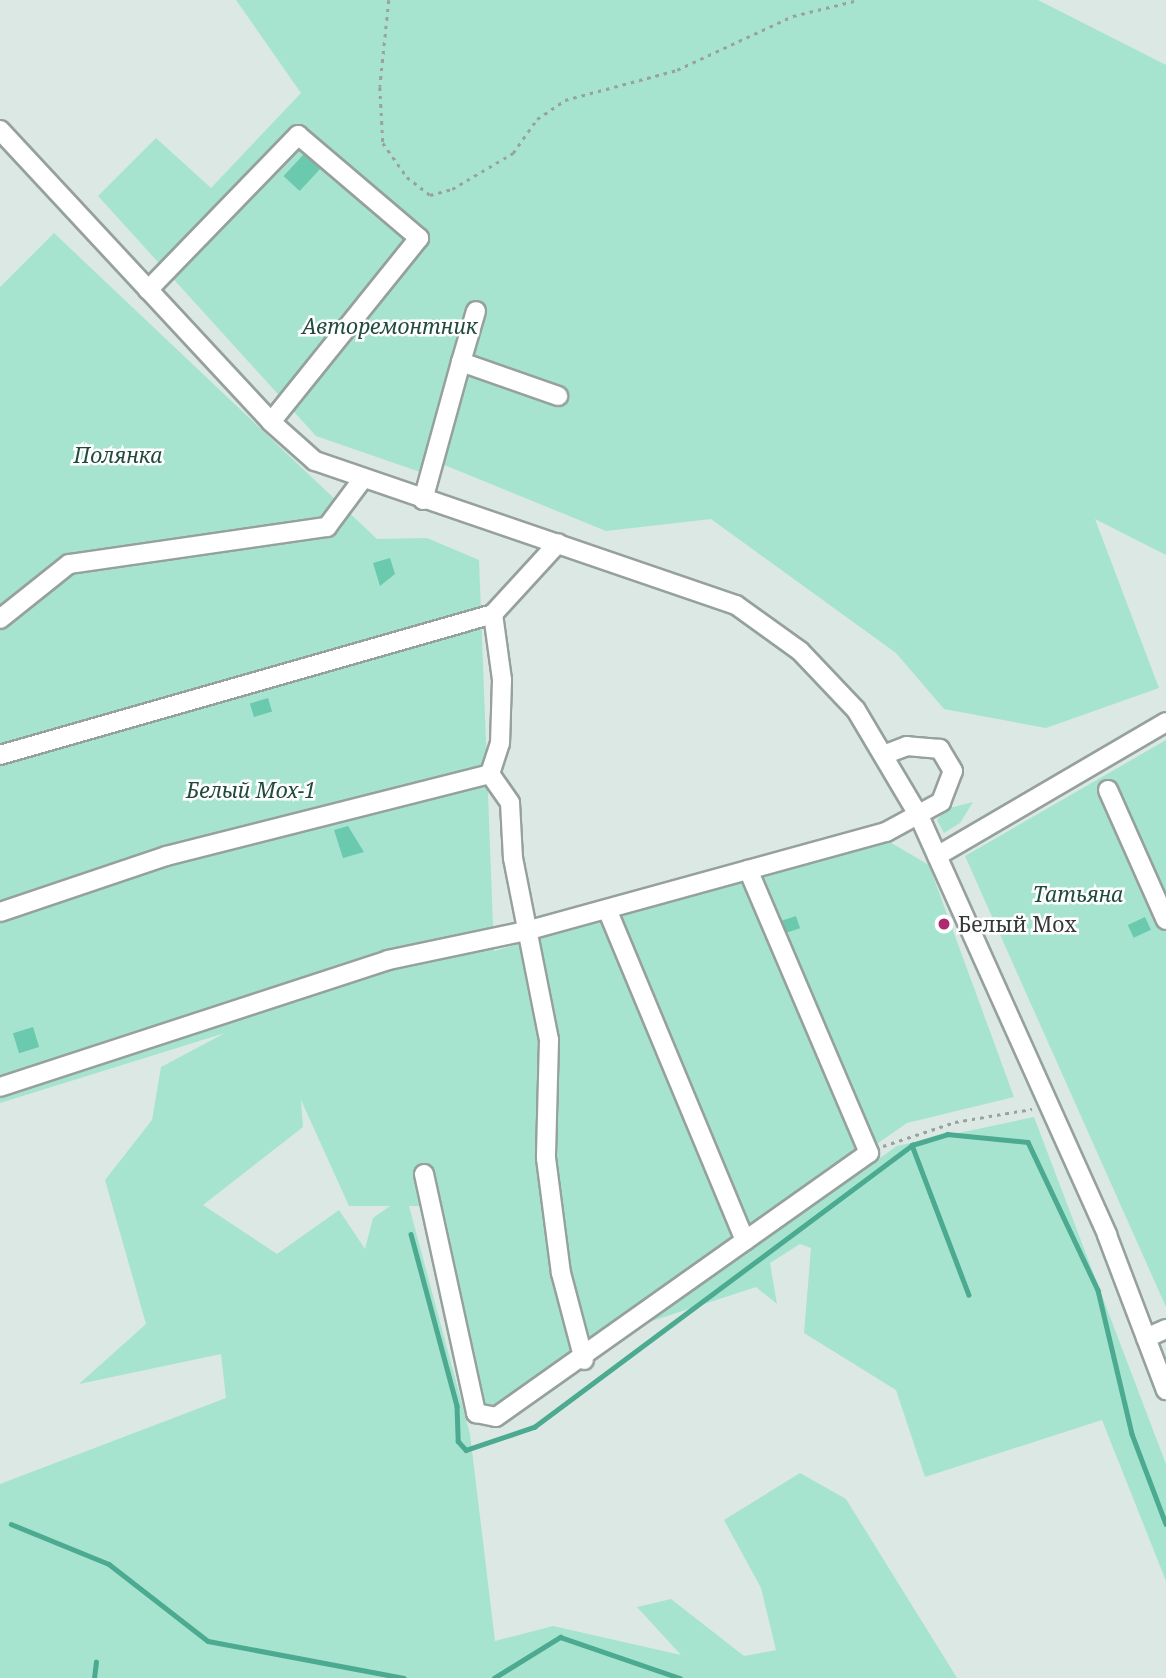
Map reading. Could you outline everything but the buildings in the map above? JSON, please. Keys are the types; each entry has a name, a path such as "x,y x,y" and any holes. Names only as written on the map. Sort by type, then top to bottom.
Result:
{"street":[{"path":"0,130 271,422 316,461 362,480 558,543 736,605 800,651 856,710 920,818 1049,1105 1166,1390"},
{"path":"148,290 298,135 419,238 271,422"},
{"path":"423,500 476,312"},
{"path":"461,362 558,396"},
{"path":"0,619 69,564 327,527 362,480"},
{"path":"0,755 493,614 558,543"},
{"path":"490,774 500,743 502,680 493,614"},
{"path":"937,856 1166,722"},
{"path":"0,1087 388,960 526,931 748,870 920,818 949,788 950,759 924,744 884,755"},
{"path":"0,912 166,856 490,774"},
{"path":"490,774 510,803 526,931 549,1040 547,1157 561,1273 584,1360"},
{"path":"1108,790 1166,920"},
{"path":"424,1174 476,1413 496,1417 584,1360 745,1240 869,1153 748,870"},
{"path":"607,909 745,1240"},
{"path":"1146,1338 1166,1329"}],"path":[{"path":"389,0 380,87 383,143 407,177 430,195 452,189 513,153 537,119 565,100 677,70 793,16 858,0"},
{"path":"869,1153 956,1122 1049,1105"}],"green space":[{"name":"Авторемонтник","path":"236,0 1038,0 1166,65 1166,555 1095,519 1159,688 1046,728 944,709 896,653 711,519 606,531 427,458 420,472 316,436 98,196 156,138 211,188 301,93"},
{"path":"54,233 377,539 427,538 479,560 494,951 888,841 929,865 1014,1097 907,1123 471,1425 420,1206 409,1206 470,1434 495,1641 553,1626 681,1655 637,1607 671,1599 744,1656 776,1650 761,1588 724,1520 800,1473 846,1499 957,1678 0,1678 0,1484 226,1398 221,1354 79,1384 146,1324 105,1180 152,1120 161,1067 225,1033 0,1103 0,287","holes":["301,1100 349,1206 390,1206 373,1218 365,1249 339,1210 277,1254 203,1205 303,1127"]},
{"name":"Татьяна","path":"1166,740 1166,1307 965,856"},
{"path":"973,802 960,823 944,833 937,820 946,809"},
{"path":"1034,1117 1166,1464 1166,1581 1102,1420 925,1477 896,1390 804,1333 811,1248 800,1244 770,1263 777,1304 756,1287 649,1322 897,1146"}],"waterway":[{"path":"411,1234 457,1406 458,1441 466,1450 534,1427 912,1145 947,1134 1028,1142 1098,1290 1132,1434 1166,1524"},
{"path":"912,1145 969,1295"},
{"path":"11,1524 109,1564 208,1641 404,1678"},
{"path":"494,1678 560,1637 680,1678"},
{"path":"94,1678 96,1662"}],"place":[{"name":"Белый Мох","path":"944,924"}],"park label":[{"name":"Полянка","path":"118,455"},
{"name":"Белый Мох-1","path":"251,790"}]}
